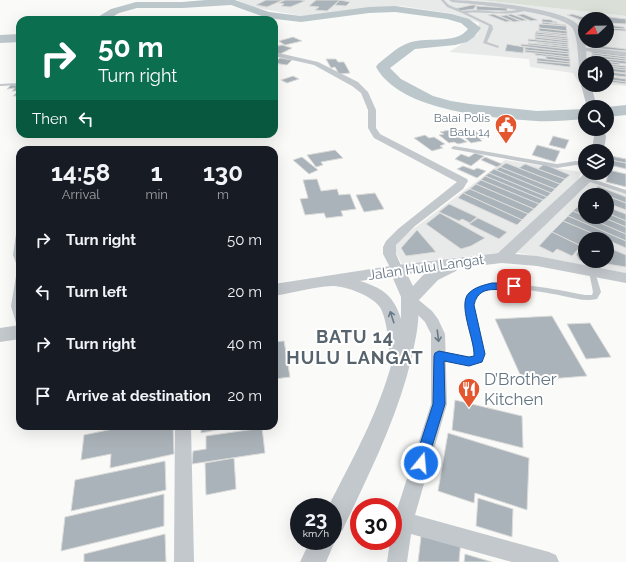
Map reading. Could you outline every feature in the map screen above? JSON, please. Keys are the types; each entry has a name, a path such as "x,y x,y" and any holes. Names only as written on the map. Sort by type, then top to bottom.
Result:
{"street":[{"path":"452,0 526,10 555,16 572,23 578,32 581,56"},
{"path":"580,49 626,54"},
{"path":"278,55 316,63 355,84 364,92 372,110 372,128 377,136 463,181 459,187 396,237 390,245 389,254 410,300 410,325 400,370 386,411 342,503"},
{"path":"410,300 432,276 452,267 502,258 584,180"},
{"name":"Jalan Hulu Langat","path":"278,289 397,270 472,260 502,258 537,261 626,278"},
{"path":"333,281 360,287 376,294 387,305 393,318 400,370"},
{"path":"398,562 403,522 439,404 438,334 435,324 429,315 410,300"},
{"path":"0,335 16,333"},
{"path":"183,430 184,562"},
{"path":"403,522 549,562"},
{"path":"313,562 319,550"}],"lane":[{"path":"442,0 448,6 491,26 485,43 498,46"},
{"path":"463,12 510,13 526,10"},
{"path":"0,85 16,84"},
{"path":"454,148 557,166 578,163"},
{"path":"598,180 626,192"},
{"path":"439,356 469,361 478,358 479,354 469,305 471,296 479,290 492,286 514,286 585,298 594,297 597,292 592,272"},
{"path":"16,294 14,306 16,311"}],"shaded area":[{"path":"237,0 481,0 590,12 578,12 578,48 614,48 614,15 626,16 626,86 614,85 614,56 578,56 578,82 573,73 530,67 529,59 449,52 478,34 479,23 454,14 401,6 302,16 253,7"},
{"path":"481,0 626,0 626,16 614,15 614,12 590,12"},
{"path":"505,160 578,172 578,180 585,180 608,188 578,188 578,224 614,224 614,190 626,194 626,273 599,268 614,268 614,232 578,232 578,264 519,253 494,253 402,264 394,249 400,239"}],"building":[{"path":"266,0 283,0 267,7 256,5"},
{"path":"285,0 305,1 290,7 281,6 284,4 279,3"},
{"path":"316,0 340,0 327,11 315,10 319,7 309,6"},
{"path":"340,0 350,2 346,6 335,5"},
{"path":"476,5 474,9 459,11 454,9"},
{"path":"476,6 507,8 507,11 477,10"},
{"path":"493,14 511,21 506,22 488,15"},
{"path":"511,14 527,20 522,21 506,15"},
{"path":"523,14 538,20 531,21 517,15"},
{"path":"572,14 578,16 578,19 567,15"},
{"path":"506,15 520,21 514,22 500,16"},
{"path":"614,18 626,19 626,24 614,23"},
{"path":"542,19 552,20 557,23 542,22"},
{"path":"542,22 566,25 566,26 542,24"},
{"path":"539,24 566,26 567,31 539,28"},
{"path":"614,26 624,27 625,29 614,28"},
{"path":"539,28 567,31 567,34 539,31"},
{"path":"614,28 625,29 626,31 614,30"},
{"path":"536,32 567,34 567,36"},
{"path":"536,32 567,36 567,37 535,34"},
{"path":"535,34 567,37 568,39 535,36"},
{"path":"293,37 302,41 285,45 279,41"},
{"path":"535,37 568,39 568,41"},
{"path":"535,37 568,41 568,43 535,39"},
{"path":"528,39 568,43 568,45 528,41"},
{"path":"528,43 568,47 569,49 528,45"},
{"path":"537,43 568,45 568,47"},
{"path":"507,44 524,47 523,53 505,51"},
{"path":"521,44 569,49 569,52 521,46"},
{"path":"278,46 292,48 280,54 278,53"},
{"path":"525,47 569,52 569,54 525,50"},
{"path":"592,48 614,48 626,49 626,51"},
{"path":"525,50 569,54 569,57 525,52"},
{"path":"591,51 626,55 626,57 592,53"},
{"path":"535,53 569,57 570,59 535,55"},
{"path":"592,53 626,57 626,59 614,58 614,56 592,55"},
{"path":"546,56 570,59 570,62 546,59"},
{"path":"280,58 292,60 287,65 278,64 278,60"},
{"path":"537,58 570,62 570,64 537,61"},
{"path":"614,58 626,59 626,61 614,60"},
{"path":"326,59 336,59 338,62 344,62 350,73 339,74 335,67 331,68"},
{"path":"614,60 626,61 626,64 614,63"},
{"path":"537,61 570,64 570,67 537,63"},
{"path":"614,62 619,63 620,65 614,64"},
{"path":"614,65 626,66 626,68 614,67"},
{"path":"614,67 626,68 626,70 614,69"},
{"path":"614,69 626,70 626,73 614,72"},
{"path":"614,73 626,74 626,77 614,76"},
{"path":"293,76 299,79 287,83 281,80"},
{"path":"614,77 626,79 626,82 614,80"},
{"path":"614,80 626,82 626,84 614,82"},
{"path":"11,85 16,85 16,91 12,91 15,88 7,89"},
{"path":"467,128 470,131 475,130 484,138 479,138 482,141 471,143 456,130"},
{"path":"449,130 467,142 458,144 454,142 449,143 439,135 444,134 440,132"},
{"path":"425,135 429,138 434,137 445,144 440,146 443,148 432,151 414,138"},
{"path":"553,136 569,140 565,149 549,145"},
{"path":"537,145 560,151 555,162 532,155"},
{"path":"335,150 343,158 321,162 323,165 316,167 307,155"},
{"path":"475,153 484,156 471,166 455,159 461,154 469,157"},
{"path":"302,157 318,170 309,174 293,160"},
{"path":"485,157 502,164 497,167 481,160"},
{"path":"614,157 626,159 626,163 614,161"},
{"path":"614,161 626,163 626,169 614,166"},
{"path":"506,163 560,184 555,189 500,167"},
{"path":"525,164 565,179 560,184 519,168"},
{"path":"544,164 570,175 565,179 538,169"},
{"path":"463,166 474,170 477,168 486,171 477,178 457,169"},
{"path":"500,167 555,189 551,193 496,170"},
{"path":"494,169 551,193 547,197 489,173"},
{"path":"614,171 626,174 626,187 606,182 606,180 614,180"},
{"path":"489,173 547,197 543,200 485,176"},
{"path":"485,176 543,200 539,204 481,180"},
{"path":"317,179 321,191 337,189 339,195 350,194 356,209 341,211 343,216 326,218 324,213 305,215 300,199 308,198 303,180"},
{"path":"481,180 539,204 534,209 476,184"},
{"path":"476,184 534,209 528,214 470,189"},
{"path":"470,189 528,214 522,220 463,193"},
{"path":"614,192 626,197 626,203 614,198"},
{"path":"375,193 384,209 364,212 356,195"},
{"path":"463,193 522,220 517,225 458,198"},
{"path":"614,199 626,203 626,210 614,206"},
{"path":"449,204 477,217 470,223 462,219 459,221 439,212"},
{"path":"577,207 578,207 578,213 573,211"},
{"path":"614,210 626,214 626,221 614,216"},
{"path":"573,211 578,213 578,220 568,216"},
{"path":"440,213 485,238 471,246 461,249 426,224"},
{"path":"568,216 578,220 578,224 587,224 605,232 589,232 563,221"},
{"path":"614,216 626,221 626,227 614,222"},
{"path":"478,218 507,232 499,239 469,224"},
{"path":"563,221 590,232 578,232 578,245 552,232"},
{"path":"614,222 626,227 626,234 602,224 614,224"},
{"path":"587,224 603,224 626,234 626,241 614,236 614,232 605,232"},
{"path":"417,230 436,252 406,256 401,248"},
{"path":"552,232 578,245 578,249 572,256 557,249 553,253 539,246"},
{"path":"614,236 626,241 626,248 614,243"},
{"path":"614,250 626,255 626,267 614,265"},
{"path":"552,316 587,376 523,381 495,319"},
{"path":"590,323 611,357 586,359 567,324"},
{"path":"284,341 290,377 278,378 278,342"},
{"path":"455,400 522,416 523,448 452,430"},
{"path":"108,430 173,430 174,454 110,468 111,454 81,460 84,435"},
{"path":"201,430 217,430 201,433"},
{"path":"248,430 262,430 265,453 192,464 193,451 206,449 206,436"},
{"path":"448,433 529,458 527,510 475,493 474,503 438,491"},
{"path":"234,458 236,489 206,495 205,463"},
{"path":"165,461 166,490 71,511 75,480"},
{"path":"164,494 164,526 61,551 65,517"},
{"path":"478,498 513,509 512,537 476,526"},
{"path":"422,528 461,540 459,562 418,562"},
{"path":"165,534 166,562 84,562 84,554"},
{"path":"465,554 492,562 464,562"}],"waterway":[{"path":"106,16 115,11 136,5 182,5 220,2 231,2 267,15 276,16"},
{"path":"278,16 301,19 369,10 395,9 448,16 465,21 475,28 470,35 455,41 411,46 383,67 387,74 396,82 428,99 449,105 470,109 537,116 578,114"},
{"path":"0,39 16,38"},
{"path":"614,111 626,110"}],"place":[{"name":"Balai Polis Batu 14","path":"506,144"},
{"name":"D’Brother Kitchen","path":"469,408"}],"district":[{"name":"BATU 14 HULU LANGAT","path":"355,347"}],"route":[{"path":"421,463 439,404 439,356 469,361 478,358 479,354 469,305 471,296 479,290 492,286 514,286"}]}
